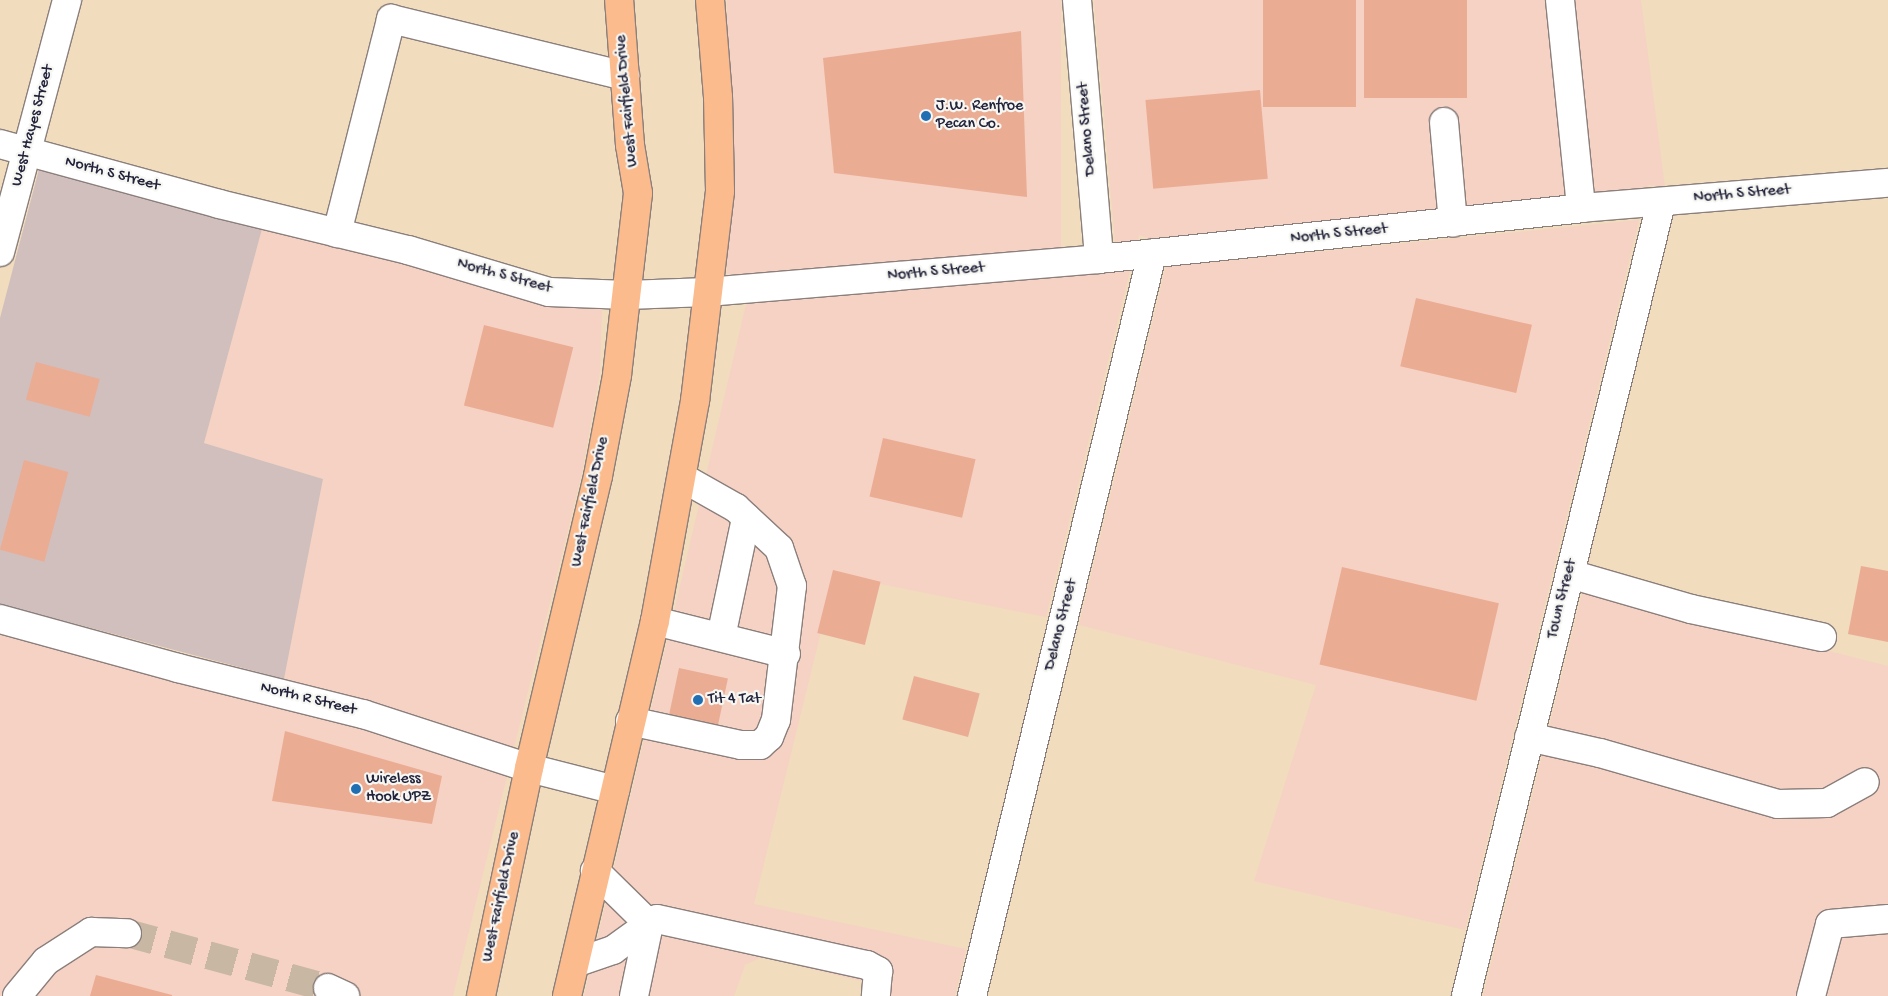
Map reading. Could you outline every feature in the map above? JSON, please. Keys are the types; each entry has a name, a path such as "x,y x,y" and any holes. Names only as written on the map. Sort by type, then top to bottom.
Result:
{"main road":[{"name":"West Fairfield Drive","path":"481,996 529,768 598,476 617,375 638,193 630,145 619,0"},
{"path":"567,996 654,620 683,478 695,401 706,292 720,191 718,97 710,0"}],"street":[{"name":"West Hayes Street","path":"0,252 67,0"},
{"name":"Delano Street","path":"1077,0 1099,259"},
{"path":"1560,0 1581,208"},
{"path":"336,233 391,19 624,76"},
{"path":"1444,122 1453,223"},
{"name":"North S Street","path":"0,144 336,233 549,292 626,295 706,292 1099,259 1581,208 1661,203 1888,183"},
{"name":"Town Street","path":"1466,996 1661,203"},
{"name":"Delano Street","path":"972,996 1152,254"},
{"path":"630,721 741,745 760,745 769,737 776,720 786,654 792,586 779,548 736,508 683,478"},
{"path":"721,637 746,518"},
{"path":"1570,574 1691,610 1822,637"},
{"name":"North R Street","path":"0,619 363,714 529,768 615,790"},
{"path":"654,620 786,654"},
{"path":"1529,737 1600,753 1778,804 1827,803 1866,782"},
{"path":"595,871 649,924"},
{"path":"1811,996 1830,924 1888,918"},
{"path":"575,964 613,950 657,919 867,965 878,971 876,996"},
{"path":"634,996 649,924"},
{"path":"25,994 46,961 91,932 127,933"}],"shaded area":[{"path":"727,0 1061,0 1061,274 727,274"},
{"path":"1094,0 1641,0 1665,187 1648,185 1647,189 1152,239 1139,235 1138,240 1115,242"},
{"path":"39,169 262,229 204,443 323,479 284,679 0,604 0,318"},
{"path":"1639,220 1465,930 1254,881 1316,685 1079,625 1166,267"},
{"path":"262,229 404,264 544,306 602,308 600,372 582,473 514,748 368,700 284,679 323,479 204,443"},
{"path":"1130,270 1046,617 835,575 754,904 966,949 955,996 890,996 885,987 762,957 745,965 734,996 584,996 746,304"},
{"path":"1592,553 1585,589 1888,666 1888,996 1483,996"},
{"path":"0,634 174,682 359,728 507,776 453,996 0,996"}],"building":[{"path":"1263,0 1356,0 1356,107 1263,107"},
{"path":"1364,0 1467,0 1467,98 1364,98"},
{"name":"J.W. Renfroe Pecan Co.","path":"1021,31 1027,197 834,173 823,58"},
{"path":"1260,90 1268,179 1153,189 1145,100"},
{"path":"1416,298 1532,325 1516,393 1400,366"},
{"path":"484,325 573,347 553,428 464,406"},
{"path":"36,362 100,379 90,417 26,400"},
{"path":"883,438 976,459 962,518 870,496"},
{"path":"24,460 68,472 44,562 0,550"},
{"path":"1861,566 1888,571 1888,642 1848,634"},
{"path":"1342,567 1499,603 1476,701 1320,664"},
{"path":"833,570 881,582 865,645 817,633"},
{"name":"Tit 4 Tat","path":"679,668 728,678 716,732 668,722"},
{"path":"914,676 980,694 968,737 902,719"},
{"name":"Wireless Hook UPZ","path":"285,731 442,776 432,824 272,801"},
{"path":"96,975 172,995 172,996 90,996"}],"tunnel":[{"path":"127,933 328,988"}],"place":[{"name":"J.W. Renfroe Pecan Co.","path":"926,116"},
{"name":"Tit 4 Tat","path":"698,700"},
{"name":"Wireless Hook UPZ","path":"356,789"}]}
